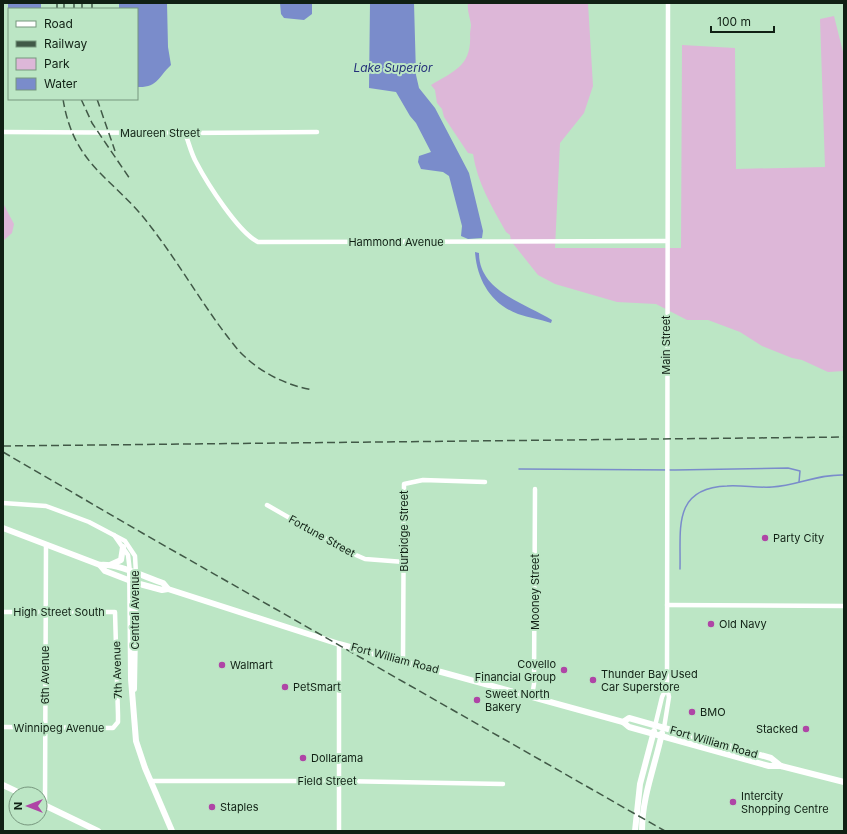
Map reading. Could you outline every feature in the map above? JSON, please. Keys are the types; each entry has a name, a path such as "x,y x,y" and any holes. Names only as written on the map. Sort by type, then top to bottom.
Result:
{"main road":[{"name":"Fort William Road","path":"3,528 100,565 110,566 163,584 168,589 339,644 403,660 623,722 629,727 662,737 769,766 781,766 844,782"},
{"path":"110,566 121,560 124,547"},
{"name":"Fort William Road","path":"100,565 105,571 133,581 162,590 168,589"},
{"name":"Central Avenue","path":"133,573 131,679 138,748 150,781 172,831"},
{"name":"Fort William Road","path":"623,722 629,718 771,758 781,766"},
{"path":"635,831 640,784 656,726"},
{"path":"642,831 645,799 664,728"},
{"path":"48,806 98,831"},
{"name":"Central Avenue","path":"168,824 169,831"}],"street":[{"name":"Main Street","path":"664,728 668,697 666,315 668,3"},
{"name":"Maureen Street","path":"3,132 316,132"},
{"name":"Hammond Avenue","path":"185,133 195,161 211,188 247,234 258,242 667,241"},
{"name":"Burbidge Street","path":"403,660 404,484 423,480 485,482"},
{"name":"Mooney Street","path":"532,696 534,684 535,489"},
{"name":"Central Avenue","path":"3,503 46,506 89,522 125,540 134,556 133,573"},
{"name":"Fortune Street","path":"267,505 360,556 372,560 404,562"},
{"name":"Central Avenue","path":"113,534 124,547 133,573"},
{"name":"6th Avenue","path":"43,786 46,545"},
{"path":"667,605 844,606"},
{"name":"High Street South","path":"3,612 115,612"},
{"name":"7th Avenue","path":"114,727 118,722 115,612"},
{"path":"339,644 339,831"},
{"name":"Main Street","path":"656,726 662,697 667,687"},
{"name":"Winnipeg Avenue","path":"3,728 114,727"},
{"name":"Field Street","path":"150,781 339,781 503,784"}],"green space":[{"path":"468,3 588,3 593,86 584,113 560,143 555,248 681,248 682,45 735,48 736,169 825,167 820,19 834,16 844,56 844,371 828,372 802,360 792,358 762,346 740,332 708,320 687,320 656,304 617,302 555,284 538,275 511,241 510,235 506,232 486,194 478,174 473,154 468,153 444,117 442,109 437,103 435,90 431,85 454,71 465,60 470,45 471,25"},
{"path":"3,203 14,224 12,233 3,241"}],"water":[{"path":"8,3 41,3 41,8 8,8"},
{"path":"119,3 167,3 168,47 171,65 154,84 138,87 138,8 119,8"},
{"path":"280,3 312,3 312,14 304,20 284,18 281,14"},
{"name":"Lake Superior","path":"370,3 414,3 416,75 419,88 435,108 469,173 483,231 482,238 468,239 461,236 462,226 449,176 443,172 421,169 418,162 419,156 431,152 416,123 410,116 396,92 369,88"},
{"path":"475,252 479,253 481,266 486,277 495,286 505,294 552,320 551,323 518,314 508,310 500,304 487,290 482,281 476,262"}],"waterway":[{"path":"519,469 675,470 788,468 800,471 799,482"},
{"path":"680,569 680,539 683,513 688,503 697,494 709,488 727,486 781,486 825,476 844,475"}],"railway":[{"path":"57,3 57,8"},
{"path":"64,3 64,8"},
{"path":"74,3 74,8"},
{"path":"82,3 82,8"},
{"path":"92,3 92,8"},
{"path":"63,100 68,122 76,141 86,157 124,196 151,227 216,321 239,351 255,365 273,376 292,385 313,390"},
{"path":"81,100 92,123 130,179"},
{"path":"97,100 115,151"},
{"path":"3,446 844,437"},
{"path":"3,452 665,831"}],"place":[{"name":"Party City","path":"765,538"},
{"name":"Old Navy","path":"711,624"},
{"name":"Walmart","path":"222,665"},
{"name":"Covello Financial Group","path":"564,670"},
{"name":"Thunder Bay Used Car Superstore","path":"593,680"},
{"name":"PetSmart","path":"285,687"},
{"name":"Sweet North Bakery","path":"477,700"},
{"name":"BMO","path":"692,712"},
{"name":"Stacked","path":"806,729"},
{"name":"Dollarama","path":"303,758"},
{"name":"Intercity Shopping Centre","path":"733,802"},
{"name":"Staples","path":"212,807"}]}
